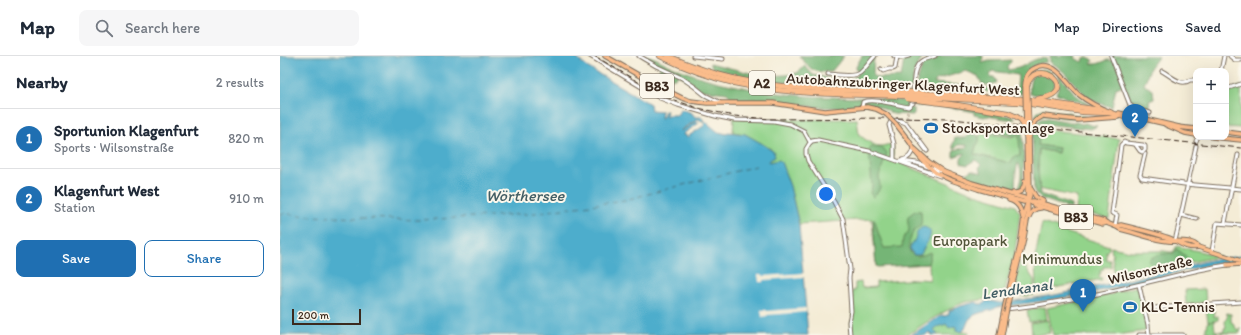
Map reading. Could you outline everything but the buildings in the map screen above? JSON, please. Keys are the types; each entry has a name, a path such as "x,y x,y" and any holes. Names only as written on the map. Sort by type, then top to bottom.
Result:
{"highway":[{"name":"Autobahnzubringer Klagenfurt West","path":"660,56 679,65 707,75 751,86 803,92 907,96"},
{"name":"Autobahnzubringer Klagenfurt West","path":"668,56 714,73 770,85 918,97 1018,102 1083,112 1110,113 1125,117"},
{"path":"1028,138 1026,86 1030,75 1040,69 1046,68 1058,78 1058,87 1055,92 1048,97 1033,100"},
{"name":"Autobahnzubringer Klagenfurt West","path":"918,97 980,95 1033,100 1110,111"},
{"path":"907,96 1014,115 1021,120 1028,138"}],"main road":[{"name":"B83","path":"606,56 654,84 682,98 698,102 773,103 825,111 862,108 876,109 886,114 896,124 929,166 988,188 1024,198 1035,205 1103,224 1106,223 1116,226 1121,225 1162,236 1181,245 1195,248 1198,247 1239,260"},
{"path":"1026,86 1026,77 1032,69 1046,65 1055,69 1078,94 1088,101 1110,111 1179,127"},
{"path":"1023,243 1028,215 1028,138 1035,121 1043,116 1078,120 1125,117 1193,129"},
{"path":"1166,125 1193,137"},
{"path":"1229,132 1241,134"},
{"path":"1002,335 1025,210 1030,195 1028,138"},
{"path":"1229,139 1241,140"},
{"name":"B83","path":"908,140 917,154 929,166 945,177 978,189 1024,202 1033,201 1067,210 1104,220 1106,223"},
{"path":"988,188 1020,193 1024,188 1027,173"},
{"path":"1030,180 1032,192 1036,197 1040,200 1067,210"},
{"path":"978,189 1015,202 1020,208 1023,221"},
{"path":"1009,293 1031,212 1038,208 1047,208"},
{"path":"1228,265 1239,260"},
{"path":"1228,265 1241,264"},
{"path":"998,335 1005,313"}],"street":[{"path":"590,56 660,98 678,105 734,120 774,121 790,124 804,131 810,142"},
{"path":"638,56 682,78 695,86 705,95 719,102"},
{"path":"693,56 723,59"},
{"path":"828,74 845,75 860,73 875,56"},
{"path":"881,69 883,71 895,68 895,56 901,58 909,56"},
{"path":"862,108 864,102 895,104 906,107 911,106 913,103 916,68 922,60 935,56"},
{"path":"1111,56 1130,105 1135,109 1150,114"},
{"path":"1222,68 1224,56"},
{"path":"1230,56 1232,59 1241,60"},
{"path":"1162,71 1173,79 1184,82 1193,80"},
{"path":"1229,88 1241,84"},
{"path":"894,159 894,144 889,125 891,121 898,120 906,123 927,151"},
{"path":"850,335 850,268 843,221 834,202 808,161 806,149 810,142 818,140 842,144 894,159 924,171 945,177"},
{"path":"1116,226 1117,215 1112,213 1120,147 1124,142 1135,144"},
{"path":"1175,241 1196,146"},
{"path":"899,161 904,160 911,155 913,148"},
{"path":"1145,154 1140,178 1241,189"},
{"path":"1226,223 1238,155"},
{"path":"899,161 929,166"},
{"path":"924,171 929,166"},
{"path":"1181,215 1197,219"},
{"path":"1212,251 1217,223 1241,225"},
{"name":"Wilsonstraße","path":"1006,308 1062,301 1139,285 1182,273 1228,265"},
{"path":"1139,285 1149,335"},
{"path":"1154,308 1241,302"},
{"path":"1139,335 1183,335"}],"green space":[{"path":"643,56 654,58 678,69 708,79 759,90 804,96 871,98 911,102 910,108 914,109 914,115 893,114 878,106 859,103 841,108 815,107 768,100 733,100 727,93 701,90 680,75 672,79 659,71 660,66"},
{"path":"799,56 844,56 831,72 820,72 813,70"},
{"path":"862,56 874,56 873,76 877,78 901,77 904,60 913,56 919,56 922,59 914,71 912,88 786,83 737,75 713,68 710,63 762,76 797,73 805,66 813,75 840,80 857,76 858,71 856,67"},
{"path":"938,56 983,56 982,63 989,61 1011,60 1007,66 1008,70 1019,68 1033,60 1040,58 1047,59 1047,62 1034,65 1030,68 1024,76 1022,94 915,88 923,64 928,60 938,58","holes":["966,71 978,76 982,84 988,85 997,82 994,77 989,75 992,71 1018,75 1017,87 1011,90 934,83 936,80"]},
{"path":"1050,56 1076,56 1075,58 1083,62 1084,58 1087,57 1092,59 1093,61 1091,63 1095,64 1108,60 1113,61 1111,56 1159,56 1150,68 1144,85 1153,90 1154,99 1149,101 1150,108 1145,110 1136,107 1131,101 1124,85 1116,88 1112,107 1093,100 1088,97 1066,74 1050,62"},
{"path":"1043,69 1050,71 1053,75 1055,84 1052,91 1050,93 1040,95 1030,94 1031,78 1039,70"},
{"path":"1059,75 1076,95 1091,106 1056,93 1059,84"},
{"path":"1241,86 1241,128 1229,127 1229,90"},
{"path":"915,102 992,112 1016,119 984,117 974,115 974,112 945,107 916,106"},
{"path":"1044,109 1085,116 1084,118 1067,118 1047,115 1035,117 1038,111"},
{"name":"Europapark","path":"734,117 767,120 857,119 859,135 875,145 893,146 893,160 972,193 1015,206 1020,213 1015,251 1005,290 995,298 965,302 955,306 907,335 851,335 851,321 853,318 852,291 855,291 855,283 861,282 862,288 876,287 876,282 920,279 930,280 929,264 876,266 872,219 799,224 790,186 781,162 775,161 770,163 768,160 774,158 771,149 745,134 733,132"},
{"path":"1048,118 1097,126 1091,129 1036,123 1041,119"},
{"path":"970,123 1022,129 1024,158 1023,185 1019,190 1017,190 1020,184 1021,173 1018,163 1015,190 1013,191 961,177 961,174 965,175 971,170 982,173 979,168 981,165 975,160 967,165 961,163 961,158 965,153 953,157 954,150 967,147 967,145 958,145 956,148 953,148 955,138 965,138 972,133 979,136 979,142 976,146 974,154 1010,163 1014,157 1020,156 1019,133 1015,136 984,131 984,127 978,126 977,128 974,128 970,125"},
{"path":"1032,129 1037,132 1039,141 1038,145 1059,148 1058,153 1039,149 1038,169 1040,194 1071,205 1071,209 1040,198 1034,191"},
{"path":"1036,129 1119,139 1109,219 1076,210 1077,197 1039,189 1039,149 1058,153 1059,148 1037,145 1039,141"},
{"path":"982,133 1012,137 1019,135 1020,157 1010,163 974,154 976,146 979,142 979,136"},
{"path":"871,147 883,148 887,153 879,176 880,187 878,192 873,197 870,193 872,186 869,151"},
{"path":"915,211 921,211 921,223 912,234 909,246 911,253 914,255 922,256 931,252 928,264 877,267 873,220 875,220 884,248 902,247 903,238 909,230 908,216"},
{"name":"Minimundus","path":"1042,223 1109,246 1109,249 1106,252 1106,260 1110,260 1111,267 1103,267 1103,270 1100,270 1101,274 1099,274 1099,277 1102,278 1101,281 1098,280 1036,291 1035,258"},
{"path":"1177,246 1220,256 1115,279 1111,247 1130,251 1173,252"},
{"path":"1177,249 1191,262 1161,269 1157,268 1148,261 1157,255 1174,253"},
{"path":"1021,260 1034,280 1034,295 1013,295"},
{"path":"1138,286 1147,325 1146,331 1115,335 1053,335 1047,308 1113,294"},
{"path":"1205,289 1206,302 1186,304 1185,290"},
{"path":"1045,307 1047,319 1029,322 1027,310"},
{"path":"1206,308 1215,311 1214,317 1218,316 1218,320 1214,321 1215,331 1218,331 1218,333 1206,332 1208,322"},
{"path":"1226,313 1231,314 1231,322 1237,330 1240,328 1240,333 1220,333 1220,331 1224,332 1224,328 1226,328 1225,322 1228,315"},
{"path":"1048,320 1050,333 1032,335 1031,323"},
{"path":"946,324 955,326 961,332 969,332 968,335 938,335 934,330 938,326"}],"water":[{"name":"Wörthersee","path":"280,56 574,56 587,67 650,104 651,110 662,111 661,118 665,111 667,111 666,117 667,115 677,115 681,109 692,113 695,117 701,117 704,120 702,121 698,119 682,129 681,131 697,121 699,123 683,134 687,137 705,125 703,122 705,121 718,132 727,134 728,132 745,134 774,152 775,157 769,160 769,162 778,160 781,162 790,186 799,225 808,335 280,335"},
{"path":"923,227 930,230 931,233 921,254 914,255 910,250 910,247 918,231"},
{"path":"1241,256 1241,260 1198,267 1111,289 1062,298 997,307 973,316 969,319 962,332 956,330 955,326 949,328 946,324 934,330 938,335 932,335 929,332 926,335 911,335 942,315 945,316 949,314 949,311 976,302 979,304 983,304 986,301 1001,303 1055,295 1129,280 1211,260"}],"pier":[{"path":"804,273 804,277 764,280 764,282 759,282 758,275 764,276"},
{"path":"806,308 806,312 767,315 762,317 761,310 767,311"}],"ferry route":[{"path":"280,213 307,216 419,220 528,214 625,200 756,166"}],"tunnel":[{"path":"906,123 908,107"}],"railway":[{"path":"595,56 640,83 671,99 698,108 734,116 771,119 951,119 1241,148"}],"place":[{"name":"Stocksportanlage","path":"931,128"},
{"name":"Klagenfurt West","path":"1135,137"},
{"name":"KLC-Tennis","path":"1130,307"},
{"name":"Sportunion Klagenfurt","path":"1083,312"}],"water label":[{"name":"Lendkanal","path":"1017,289"}]}
